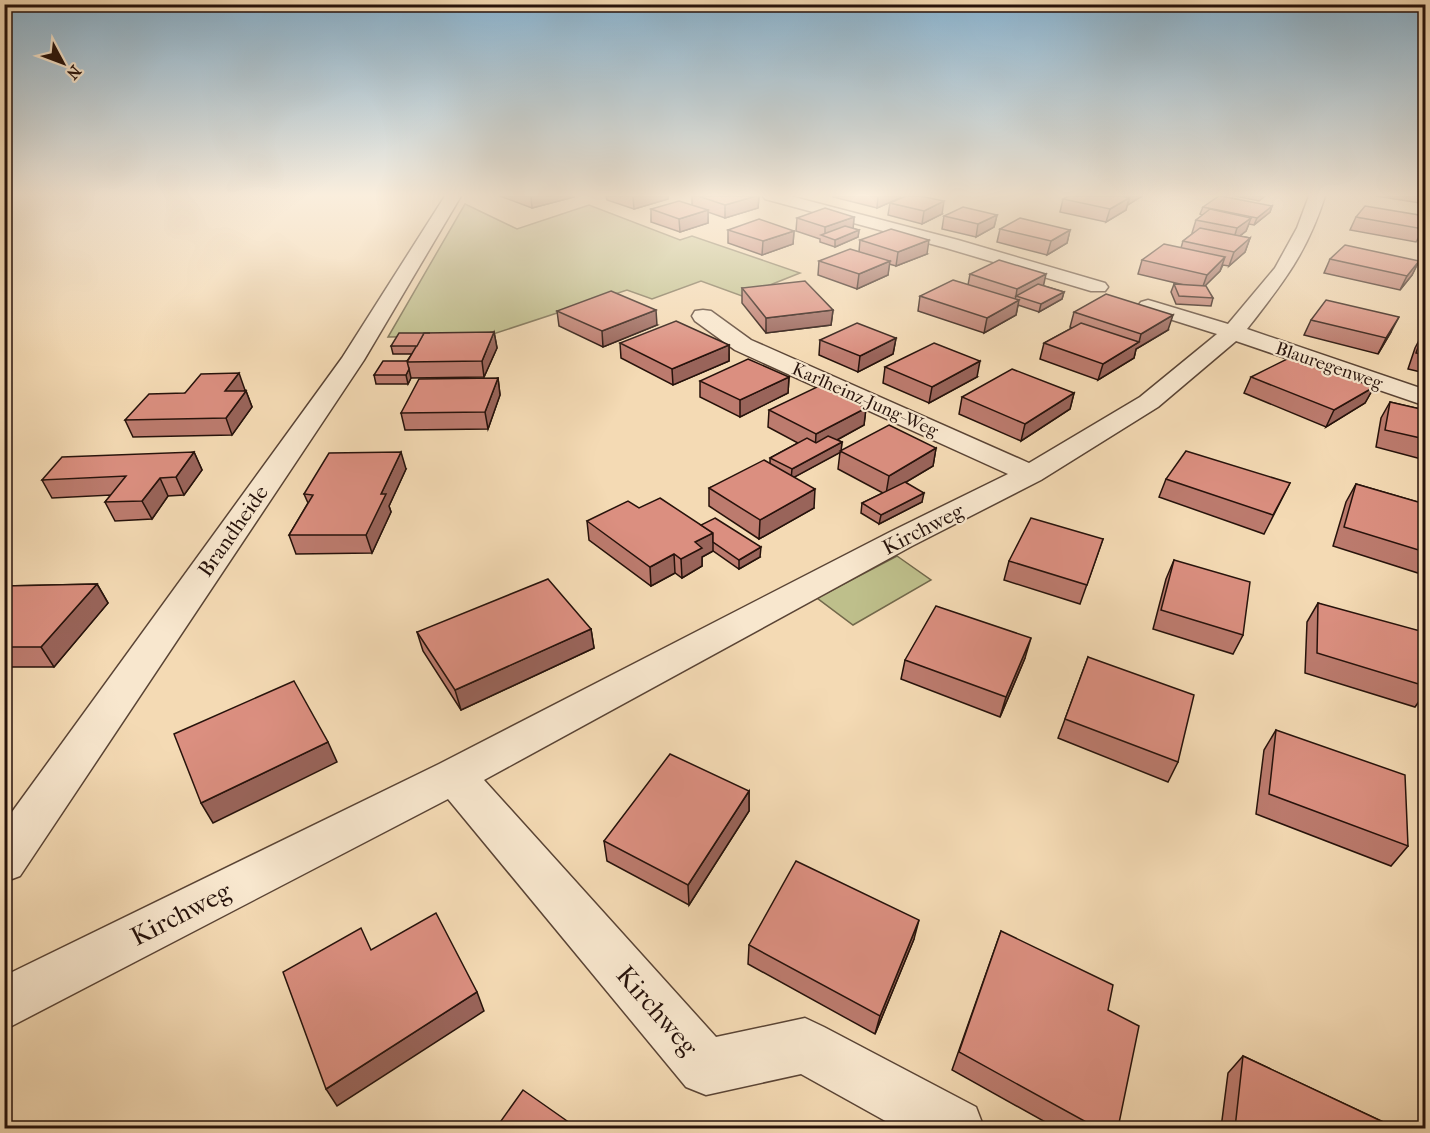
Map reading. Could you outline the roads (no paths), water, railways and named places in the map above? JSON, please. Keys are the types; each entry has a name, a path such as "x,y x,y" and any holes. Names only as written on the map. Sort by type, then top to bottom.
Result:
{"street":[{"name":"Brandheide","path":"4,861 352,360 420,249"},
{"path":"968,249 1098,287"},
{"name":"Kirchweg","path":"4,1004 454,776 901,539 1031,474 1149,402 1233,332 1283,270 1295,249"},
{"name":"Blauregenweg","path":"1148,306 1233,332 1425,399"},
{"name":"Karlheinz-Jung-Weg","path":"703,316 743,345 1031,474"},
{"name":"Kirchweg","path":"454,776 706,1067 805,1046 955,1128"}]}
